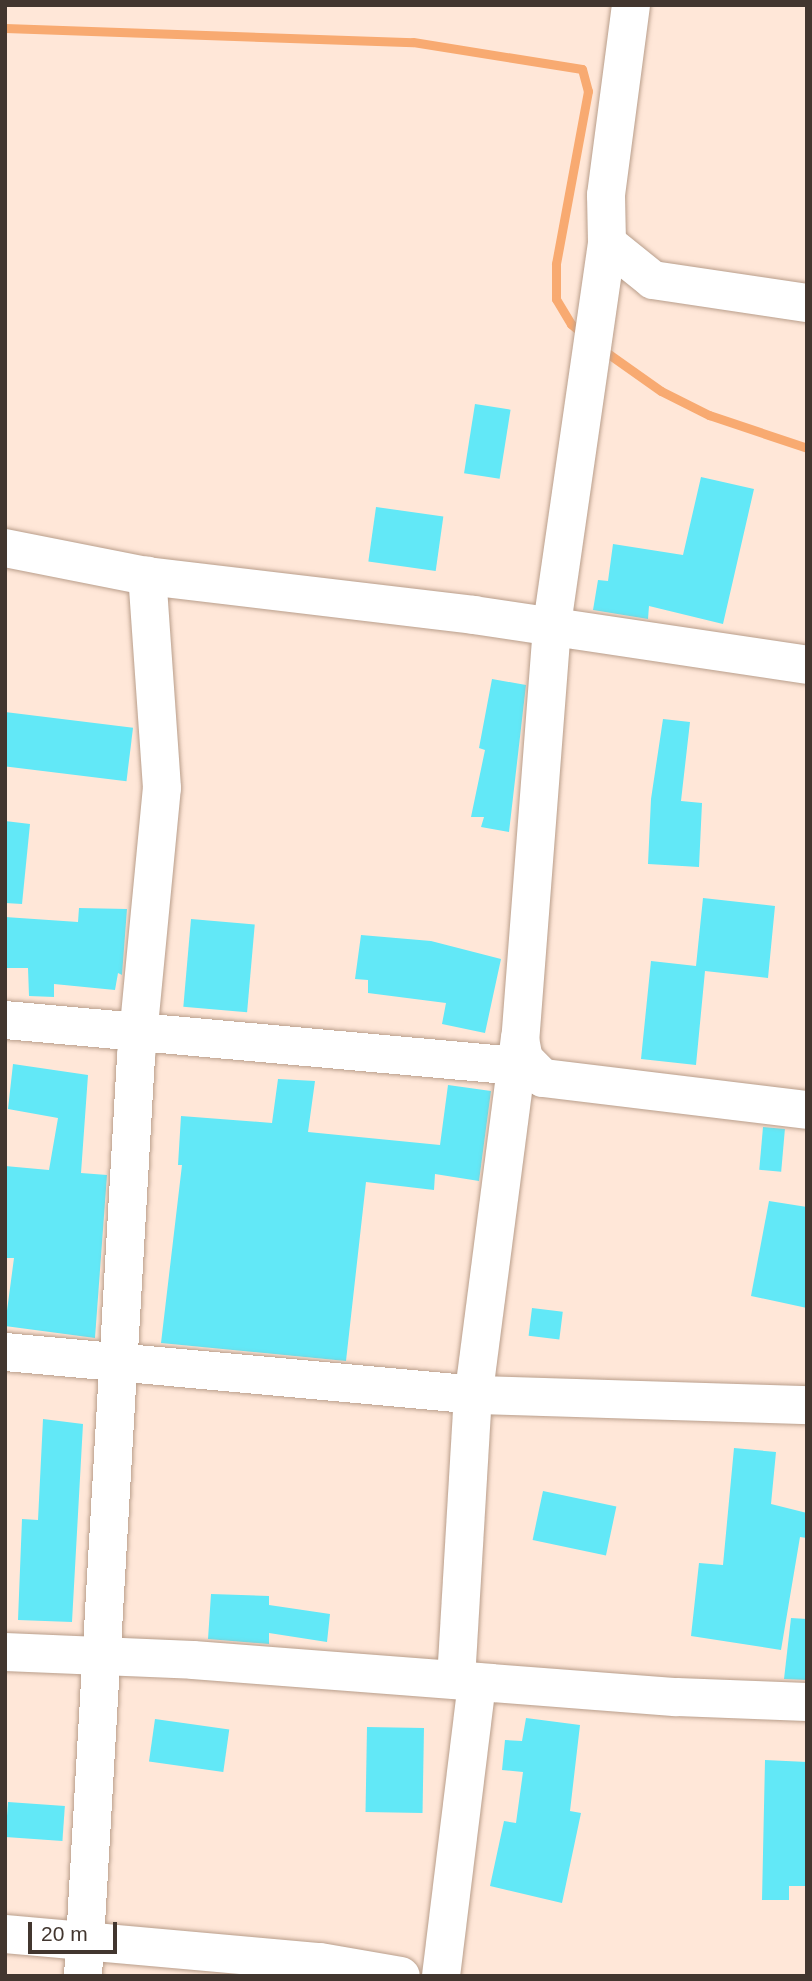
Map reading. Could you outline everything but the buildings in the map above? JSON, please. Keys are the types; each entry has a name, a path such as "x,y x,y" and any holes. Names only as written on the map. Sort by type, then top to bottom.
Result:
{"street":[{"path":"441,1976 466,1681 473,1394 518,1053 552,627 607,243 606,195 631,5"},
{"path":"607,243 653,280 807,303"},
{"path":"5,548 148,576 552,627 807,665"},
{"path":"84,1958 138,1035 162,788 148,576"},
{"path":"5,1020 138,1035 518,1053 543,1078 807,1110"},
{"path":"5,1352 119,1365 473,1394 807,1405"},
{"path":"5,1653 807,1702"},
{"path":"5,1934 84,1958 320,1962 401,1976"}],"waterway":[{"path":"5,28 413,42 582,69 588,91 556,264 556,299 571,324 584,335"},
{"path":"603,350 661,391 709,415 807,448"}]}
